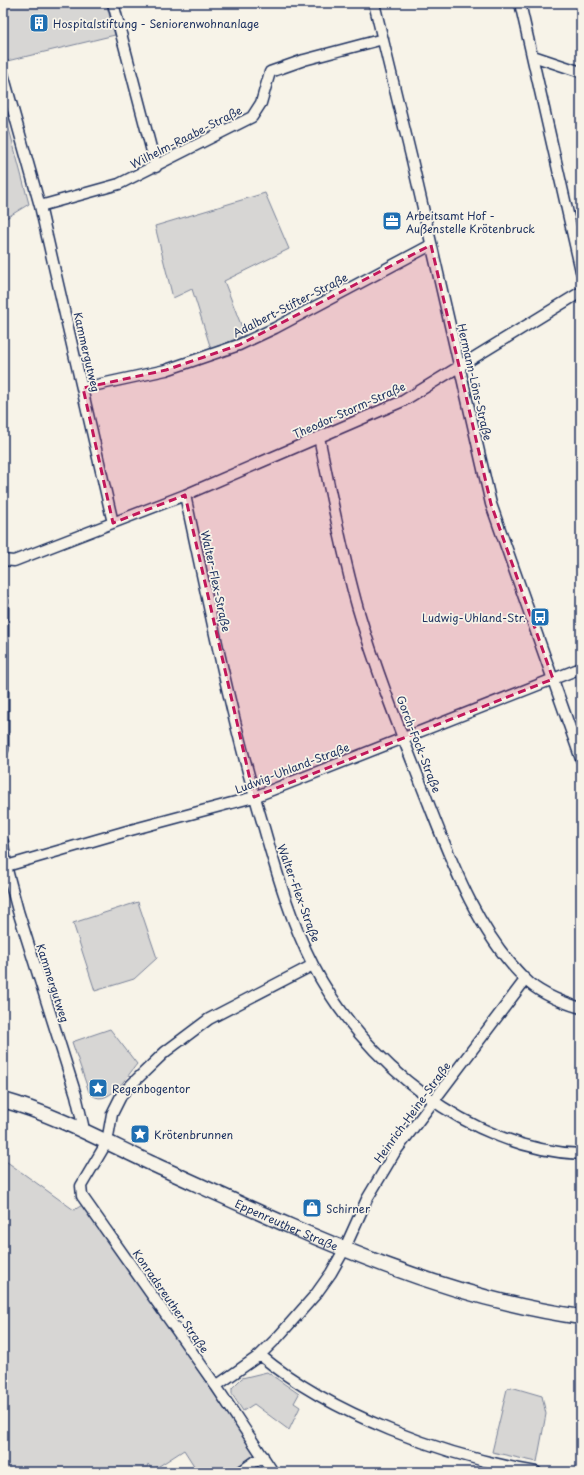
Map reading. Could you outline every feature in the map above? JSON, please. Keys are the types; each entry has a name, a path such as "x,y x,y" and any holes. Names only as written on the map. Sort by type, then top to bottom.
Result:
{"main road":[{"name":"Eppenreuther Straße","path":"3,1100 83,1131 344,1250 437,1283 498,1300 581,1317"}],"street":[{"path":"113,3 156,167"},
{"name":"Hermann-Löns-Straße","path":"374,3 432,245 491,504 581,758"},
{"path":"520,3 581,271"},
{"name":"Wilhelm-Raabe-Straße","path":"40,206 119,184 156,167 252,117 261,103 270,72 304,60 383,39"},
{"path":"533,56 581,72"},
{"name":"Kammergutweg","path":"3,74 40,206 113,523"},
{"name":"Adalbert-Stifter-Straße","path":"83,388 166,370 239,345 275,328 432,245"},
{"name":"Theodor-Storm-Straße","path":"113,523 185,495 403,401 581,292"},
{"name":"Gorch-Fock-Straße","path":"319,437 358,610 437,824 469,896 491,937 510,964 525,980 550,996 581,1008"},
{"name":"Walter-Flex-Straße","path":"185,495 237,730 254,797 276,869 313,965 335,1002 359,1034 400,1075 433,1102 479,1127 511,1140 539,1148 581,1154"},
{"path":"3,560 14,561 113,523"},
{"path":"3,600 3,750"},
{"name":"Ludwig-Uhland-Straße","path":"5,866 127,830 254,797 581,668"},
{"name":"Kammergutweg","path":"3,842 5,866 28,948 76,1095 83,1131"},
{"path":"107,1142 112,1114 122,1094 166,1052 209,1019 313,965"},
{"name":"Heinrich-Heine-Straße","path":"216,1386 260,1355 316,1294 331,1273 344,1250 367,1198 395,1152 525,980"},
{"name":"Konradsreuther Straße","path":"107,1142 81,1186 82,1196 216,1386 273,1472"},
{"path":"260,1355 298,1383 350,1412 390,1429 464,1455 536,1472"},
{"path":"240,1472 263,1456"}],"highlighted area":[{"path":"431,245 491,504 553,679 254,797 185,495 113,523 83,388 166,370 239,345"}],"shaded area":[{"path":"3,3 106,3 115,35 3,62"},
{"path":"3,106 29,204 3,220"},
{"path":"265,193 289,249 224,281 245,335 211,349 192,289 173,298 155,226"},
{"path":"138,902 157,958 134,979 95,991 73,923"},
{"path":"110,1029 137,1064 116,1090 102,1098 96,1097 89,1092 72,1042"},
{"path":"3,1159 74,1210 84,1204 255,1454 230,1472 198,1472 184,1450 153,1470 148,1464 146,1470 143,1472 3,1472"},
{"path":"267,1372 299,1394 294,1403 300,1407 289,1430 254,1404 243,1411 232,1394 232,1388 242,1378"},
{"path":"511,1387 542,1396 546,1414 537,1462 492,1452 507,1389"}],"place":[{"name":"Hospitalstiftung - Seniorenwohnanlage","path":"39,23"},
{"name":"Arbeitsamt Hof - Außenstelle Krötenbruck","path":"392,221"},
{"name":"Ludwig-Uhland-Str.","path":"540,617"},
{"name":"Regenbogentor","path":"98,1088"},
{"name":"Krötenbrunnen","path":"140,1134"},
{"name":"Schirner","path":"312,1208"}]}
